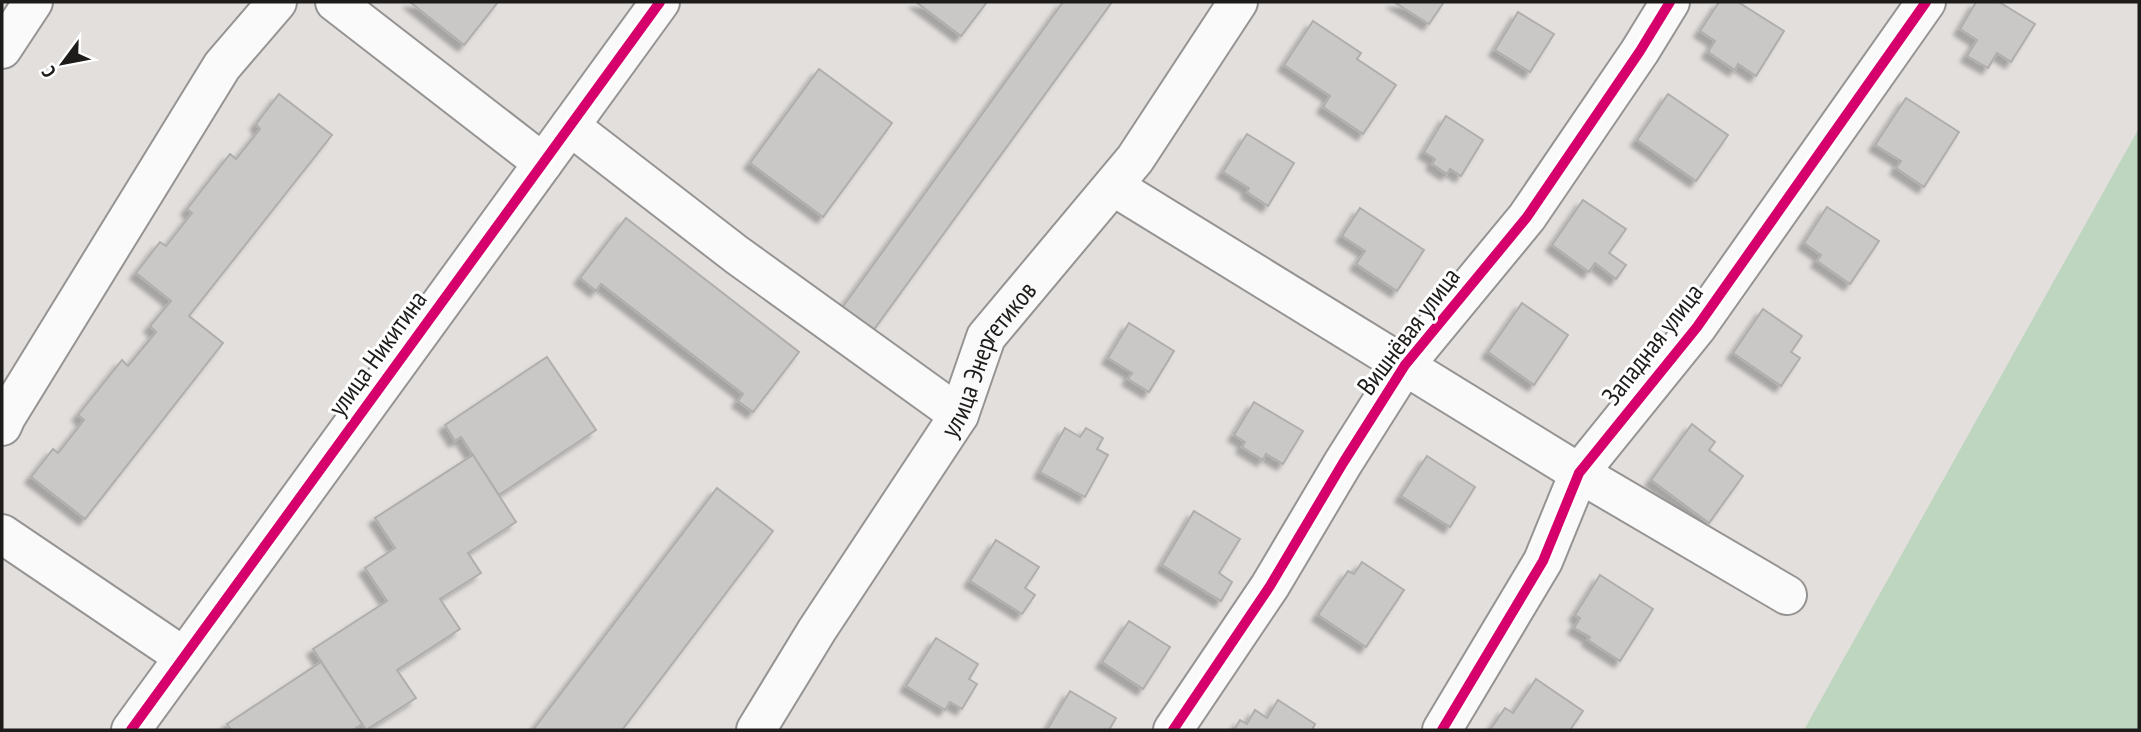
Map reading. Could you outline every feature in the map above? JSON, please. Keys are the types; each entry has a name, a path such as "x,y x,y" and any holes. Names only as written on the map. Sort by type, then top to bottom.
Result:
{"street":[{"path":"2,49 33,2"},
{"path":"2,426 222,66 276,2"},
{"path":"335,2 543,163"},
{"name":"улица Никитина","path":"131,730 660,2"},
{"name":"улица Энергетиков","path":"756,730 817,630 959,415 986,337 1135,159 1238,2"},
{"name":"Вишнёвая улица","path":"1173,730 1270,586 1405,365 1527,217 1640,51 1670,2"},
{"name":"Западная улица","path":"1441,730 1543,561 1579,473 1696,327 1926,2"},
{"path":"570,125 737,255 959,415"},
{"path":"1113,186 1579,473 1787,595"},
{"path":"2,534 184,657"}],"green space":[{"path":"2139,128 2139,730 1804,730"}],"building":[{"path":"410,2 498,2 464,45"},
{"path":"916,2 987,2 961,36"},
{"path":"1063,2 1112,2 870,335 839,312"},
{"path":"1394,2 1444,2 1429,24"},
{"path":"1719,2 1738,2 1784,31 1756,76 1738,64 1735,70 1708,52 1715,41 1700,31"},
{"path":"1976,2 1999,2 2035,24 2011,62 1997,53 1988,68 1967,56 1977,40 1960,29"},
{"path":"1518,12 1554,34 1530,72 1495,50"},
{"path":"1313,21 1361,53 1357,59 1396,85 1363,134 1323,107 1330,96 1284,65"},
{"path":"819,69 892,123 823,217 750,163"},
{"path":"279,94 332,135 189,316 223,343 85,519 31,477 53,449 58,453 84,420 78,415 122,360 128,366 156,332 150,326 171,301 136,273 160,242 166,246 192,213 187,209 230,154 236,159 260,129 256,124"},
{"path":"1668,94 1728,135 1696,181 1637,140"},
{"path":"1906,98 1959,132 1924,187 1896,168 1901,161 1875,145"},
{"path":"1446,116 1483,140 1461,176 1450,169 1447,174 1432,164 1435,159 1424,152"},
{"path":"1247,134 1294,163 1268,206 1247,192 1249,188 1223,172"},
{"path":"1583,200 1626,229 1609,253 1626,265 1616,279 1595,263 1589,272 1552,245"},
{"path":"1827,207 1879,241 1850,284 1817,261 1821,255 1804,243"},
{"path":"1360,208 1424,250 1397,291 1356,264 1365,251 1342,236"},
{"path":"626,218 799,352 753,412 738,401 743,394 601,284 596,291 580,278"},
{"path":"1522,303 1568,335 1534,385 1488,352"},
{"path":"1763,309 1802,336 1791,352 1800,358 1781,386 1733,353"},
{"path":"1129,323 1174,351 1149,392 1128,379 1132,373 1108,358"},
{"path":"547,357 596,430 499,495 461,437 455,441 445,425"},
{"path":"1254,402 1303,431 1283,464 1266,454 1263,460 1242,447 1245,442 1234,435"},
{"path":"1692,424 1715,442 1709,450 1743,476 1709,523 1651,480"},
{"path":"1065,428 1080,437 1086,428 1103,438 1097,449 1108,455 1085,497 1040,472"},
{"path":"473,455 516,522 468,553 481,573 440,599 460,629 397,670 416,698 366,730 313,649 387,601 365,568 395,548 375,518"},
{"path":"1427,456 1475,487 1450,527 1401,496"},
{"path":"717,488 773,531 622,730 533,730"},
{"path":"1194,511 1240,539 1219,573 1232,582 1221,601 1162,565"},
{"path":"996,540 1039,567 1025,588 1035,595 1022,614 970,581"},
{"path":"1362,562 1404,590 1366,647 1318,615 1348,571 1354,574"},
{"path":"1600,575 1653,609 1620,661 1574,628 1580,618 1575,615"},
{"path":"1129,621 1170,647 1143,689 1102,662"},
{"path":"936,638 978,664 969,679 977,684 962,709 950,702 945,710 906,686"},
{"path":"321,662 362,724 353,730 231,730 227,724"},
{"path":"1536,679 1583,711 1570,730 1490,730 1505,708 1513,713"},
{"path":"1070,691 1116,718 1109,730 1047,730"},
{"path":"1278,700 1315,724 1312,730 1234,730 1240,720 1247,724 1255,710 1267,718"}],"cycle path":[{"path":"131,730 660,2"},
{"path":"1173,730 1270,586 1405,365 1527,217 1640,51 1670,2"},
{"path":"1442,730 1543,561 1579,473 1697,327 1926,2"}]}
